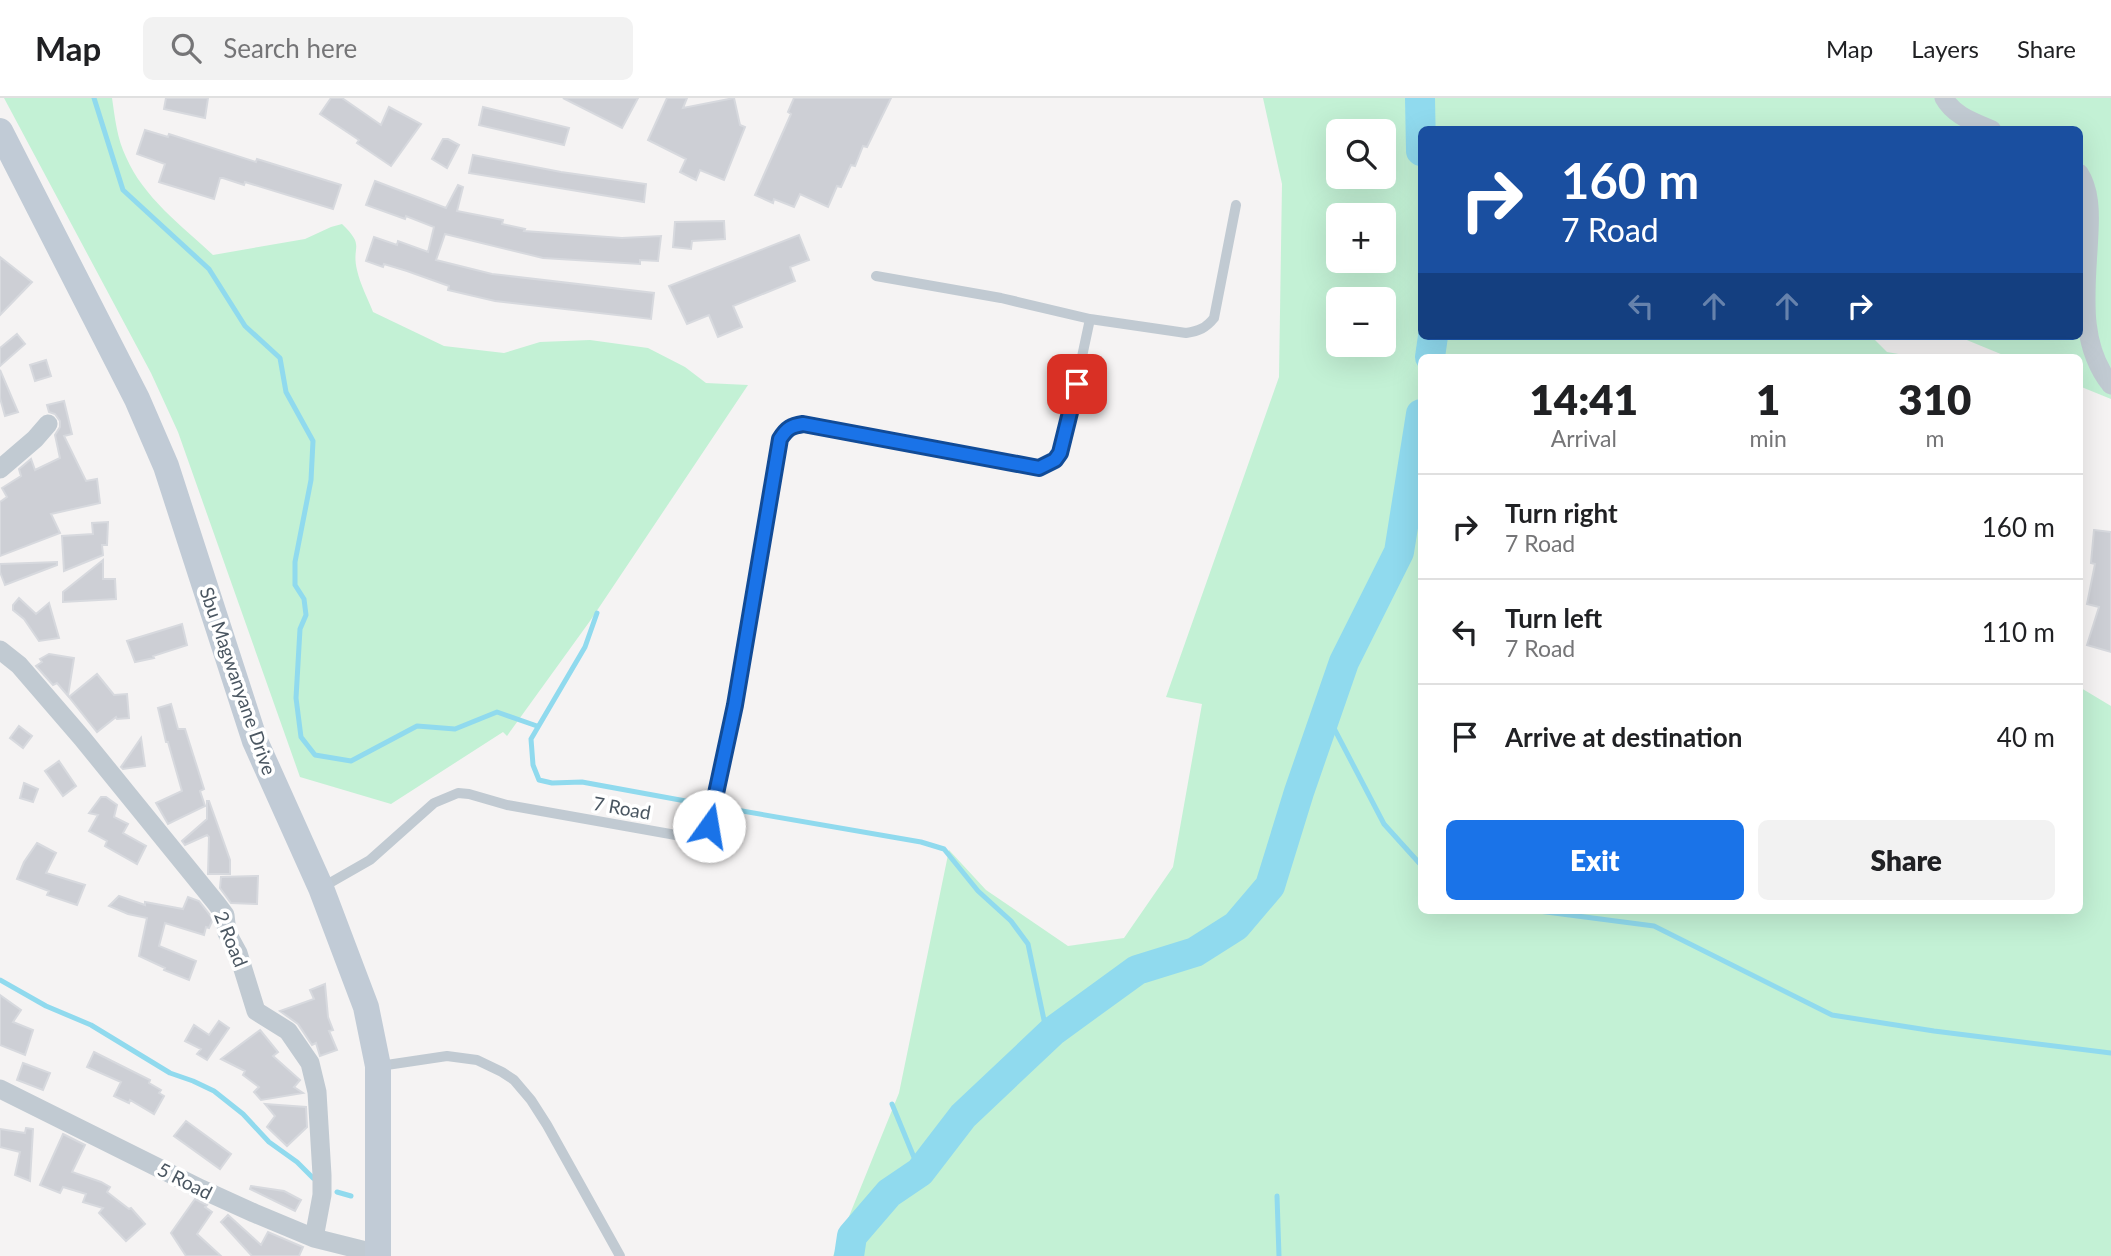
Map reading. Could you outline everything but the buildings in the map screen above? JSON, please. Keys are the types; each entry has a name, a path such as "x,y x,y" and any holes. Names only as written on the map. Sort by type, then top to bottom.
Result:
{"main road":[{"name":"Sbu Magwanyane Drive","path":"1,136 136,398 166,466 255,741 320,888 366,1007 378,1066 378,1255"}],"street":[{"path":"1944,98 1966,119 1983,126"},
{"path":"2083,181 2089,218 2085,314 2090,345 2098,366 2111,386"},
{"path":"0,469 48,424"},
{"name":"2 Road","path":"0,650 19,665 82,738 179,854 216,903 225,915 227,933 238,953 250,986 253,1007 288,1031 310,1063 317,1092 322,1175 322,1195 314,1238"},
{"name":"5 Road","path":"3,1096 201,1189 314,1238 378,1255"}],"lane":[{"path":"876,276 1001,298 1090,319 1186,333 1206,328 1214,318 1236,205"},
{"name":"7 Road","path":"320,888 370,860 435,803 458,793 507,805 687,837 704,831 709,826 713,811 735,705 780,439 785,431 791,426 803,424 1039,468 1055,460 1063,446 1090,319"},
{"path":"378,1066 447,1056 477,1060 514,1080 547,1125 620,1256"}],"green space":[{"path":"4,98 112,98 120,143 133,172 164,210 213,255 305,239 342,224 356,242 357,270 373,312 444,346 504,353 540,342 590,340 648,348 685,367 706,383 748,385 590,621 507,736 503,732 391,804 300,777 178,432 151,373"},
{"path":"1263,98 2111,98 2111,399 2083,388 2083,354 2001,354 1967,340 2083,340 2083,126 1418,126 1418,340 1875,340 1887,352 1899,354 1418,354 1418,914 2083,914 2083,689 2111,706 2111,1256 833,1256 899,1093 949,850 986,890 1068,946 1124,938 1173,867 1202,704 1166,697 1279,377 1282,184"}],"waterway":[{"path":"94,98 123,190 209,269 245,326 280,358 286,392 313,441 311,480 295,562 295,585 304,599 306,615 300,629 296,698 301,737 315,755 351,761 417,726 455,729 497,712 537,726"},
{"path":"1420,98 1421,126"},
{"path":"1430,354 1432,340"},
{"path":"849,1256 852,1236 889,1193 920,1172 963,1116 1053,1031 1137,970 1195,952 1236,926 1270,886 1344,662 1399,552 1418,433"},
{"path":"597,613 585,647 531,739 533,765 539,780 552,783 582,782 702,804"},
{"path":"1326,713 1384,824 1418,862"},
{"path":"725,808 921,842 944,849 978,891 1011,921 1028,944 1044,1020 1053,1031"},
{"path":"1562,914 1654,926 1832,1015 2111,1053"},
{"path":"0,980 46,1006 91,1025 170,1073 214,1091 313,1178"},
{"path":"892,1104 920,1172"},
{"path":"337,1192 351,1196"},
{"path":"1277,1196 1279,1256"}],"route":[{"path":"709,826 735,705 780,439 785,431 791,426 803,424 1039,468 1048,465 1060,453 1077,384"}]}
